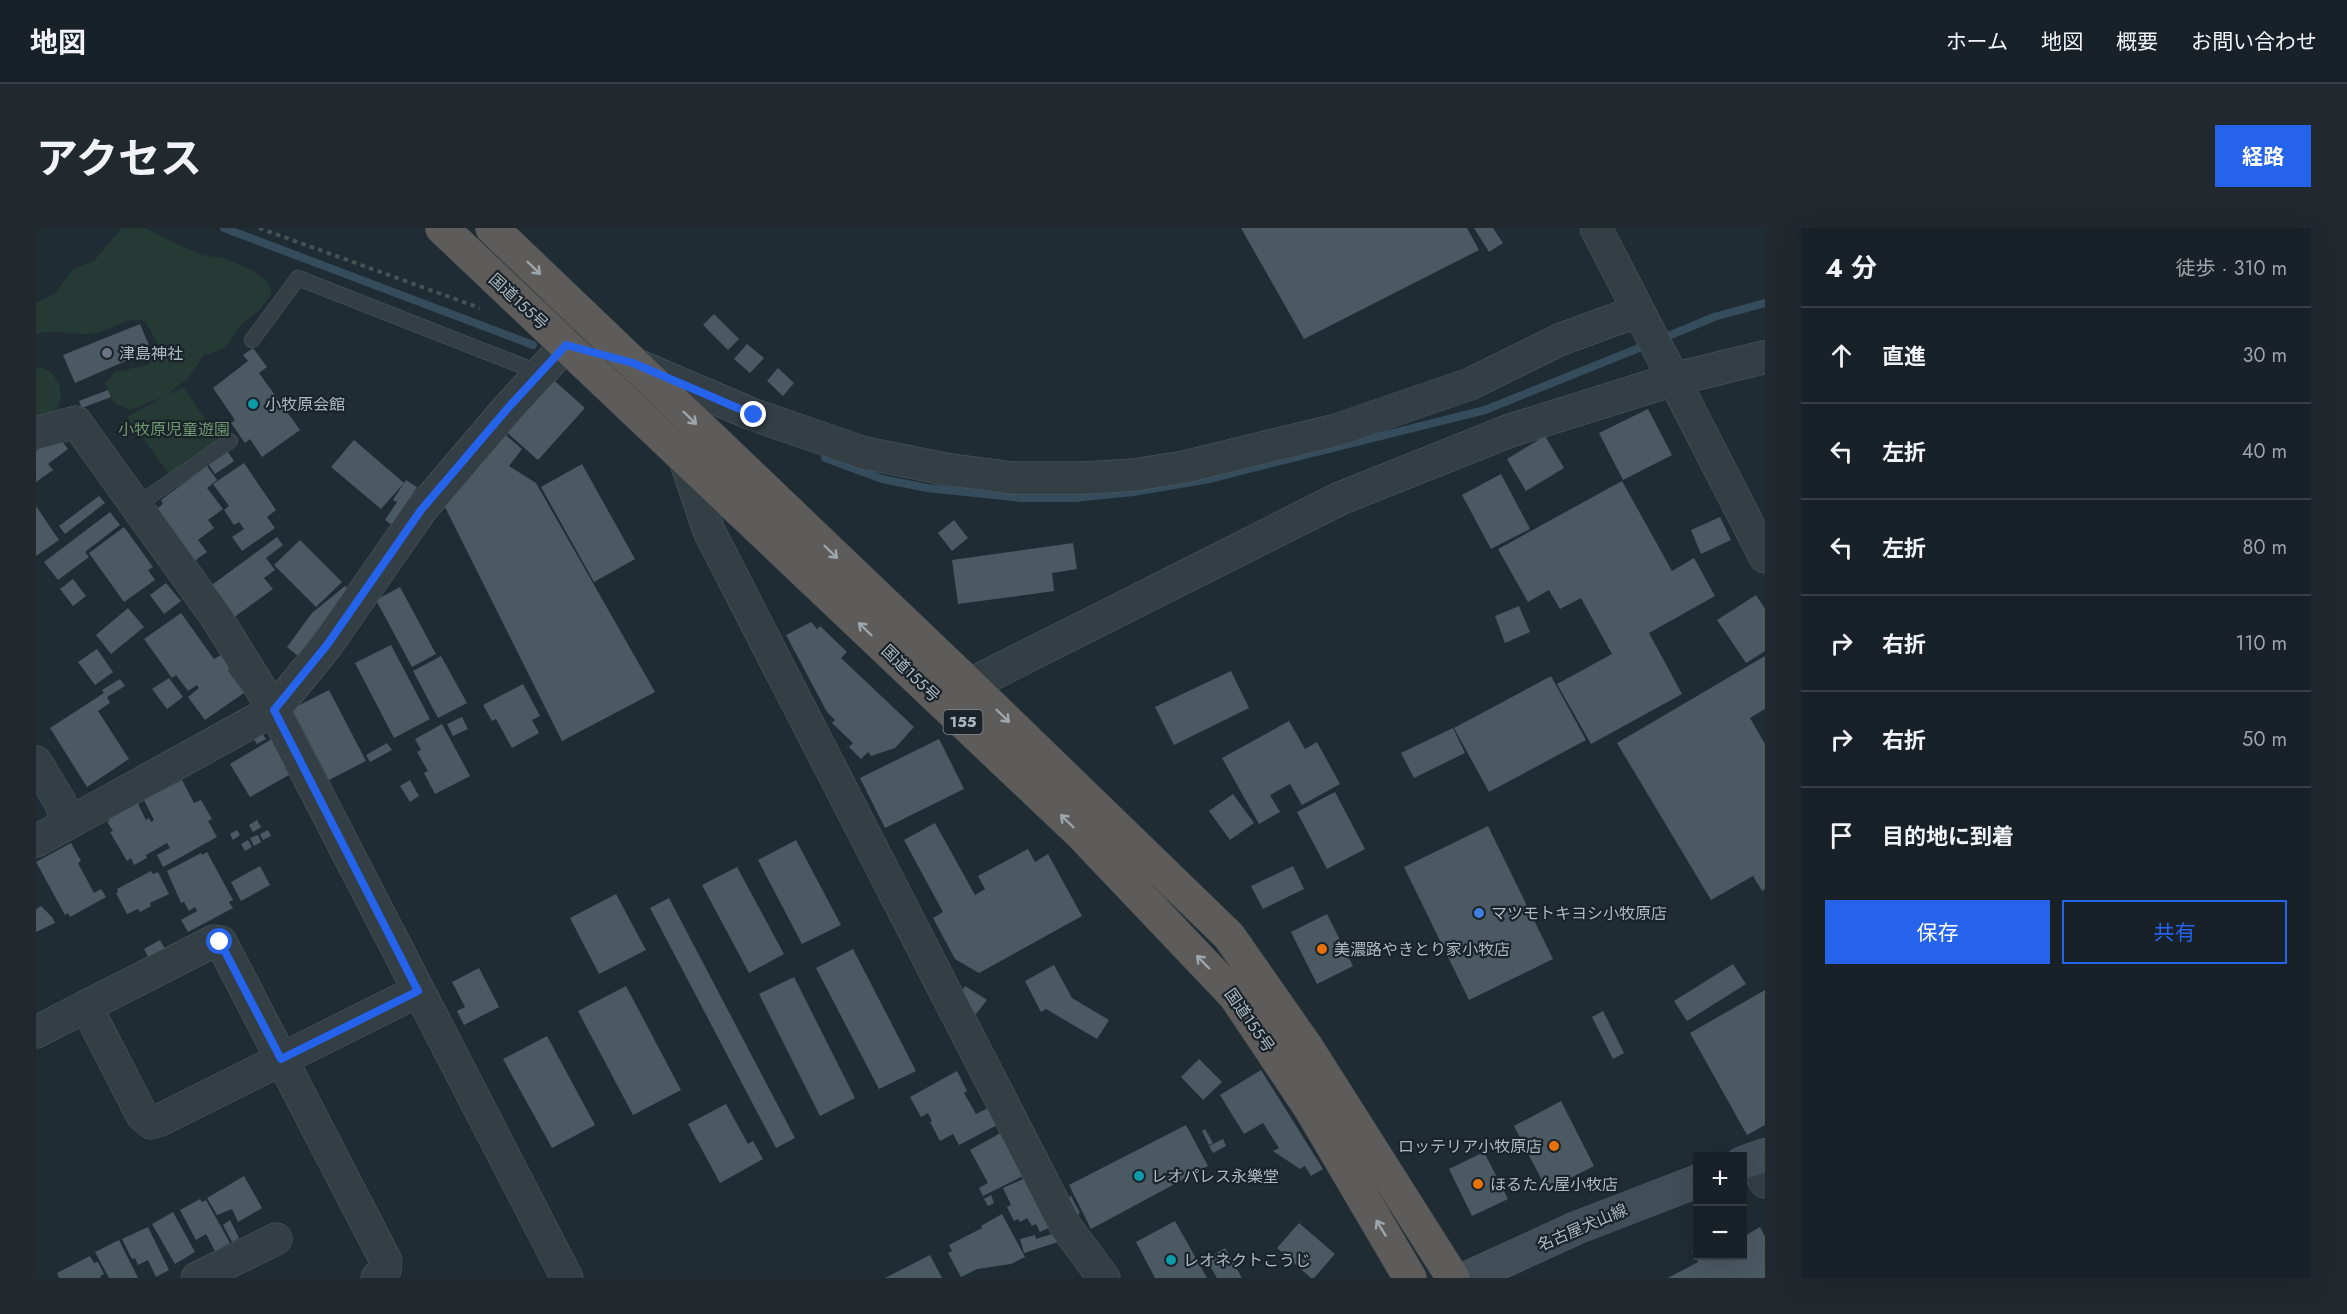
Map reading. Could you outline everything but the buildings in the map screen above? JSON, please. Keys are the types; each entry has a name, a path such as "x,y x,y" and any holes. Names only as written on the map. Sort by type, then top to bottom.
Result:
{"highway":[{"name":"国道155号","path":"442,228 1081,834 1235,996 1310,1108 1410,1278"},
{"name":"国道155号","path":"492,228 1229,936 1308,1049 1453,1278"}],"main road":[{"name":"名古屋犬山線","path":"1467,1278 1576,1228 1693,1183"}],"street":[{"path":"1596,228 1765,557"},
{"path":"36,841 274,710 327,645 421,510 566,345 633,363 754,415 865,453 945,469 1012,478 1082,478 1132,476 1184,467 1336,430 1470,384 1559,340 1642,318"},
{"path":"970,685 1341,498 1669,368 1765,357"},
{"path":"36,433 76,422 216,616 274,710 567,1278"},
{"path":"684,457 709,531 719,552 1066,1227 1104,1278"},
{"path":"36,762 60,802 68,823"},
{"path":"36,1032 214,940 220,942 386,1261 385,1270 377,1278"},
{"path":"86,1006 142,1115 151,1123 158,1122 418,991"},
{"path":"197,1278 276,1239"}],"lane":[{"path":"252,340 298,278 540,373"},
{"path":"135,506 230,441"}],"path":[{"path":"259,228 489,311"}],"green space":[{"name":"小牧原児童遊園","path":"122,228 146,228 202,255 227,259 254,271 268,282 272,294 259,310 242,324 225,348 203,356 189,377 167,395 183,387 221,441 170,475 127,417 165,396 130,410 114,403 105,383 115,372 149,365 158,345 145,321 125,322 93,334 44,332 36,334 36,303 55,293 74,268 93,262"},
{"path":"36,367 43,368 55,377 60,399 54,412 36,422"}],"waterway":[{"path":"224,228 533,345"},
{"path":"1661,339 1714,317 1765,303"},
{"path":"825,458 882,479 927,488 1022,498 1074,498 1134,492 1209,479 1485,410 1649,344"}],"place":[{"name":"津島神社","path":"107,353"},
{"name":"小牧原会館","path":"253,404"},
{"name":"マツモトキヨシ小牧原店","path":"1479,913"},
{"name":"美濃路やきとり家小牧店","path":"1322,949"},
{"name":"ロッテリア小牧原店","path":"1554,1146"},
{"name":"レオパレス永樂堂","path":"1139,1176"},
{"name":"ほるたん屋小牧店","path":"1478,1184"},
{"name":"レオネクトこうじ","path":"1171,1260"}],"route":[{"path":"220,942 281,1059 418,991 274,710 327,645 421,510 507,409 566,345 633,363 754,415"}]}
